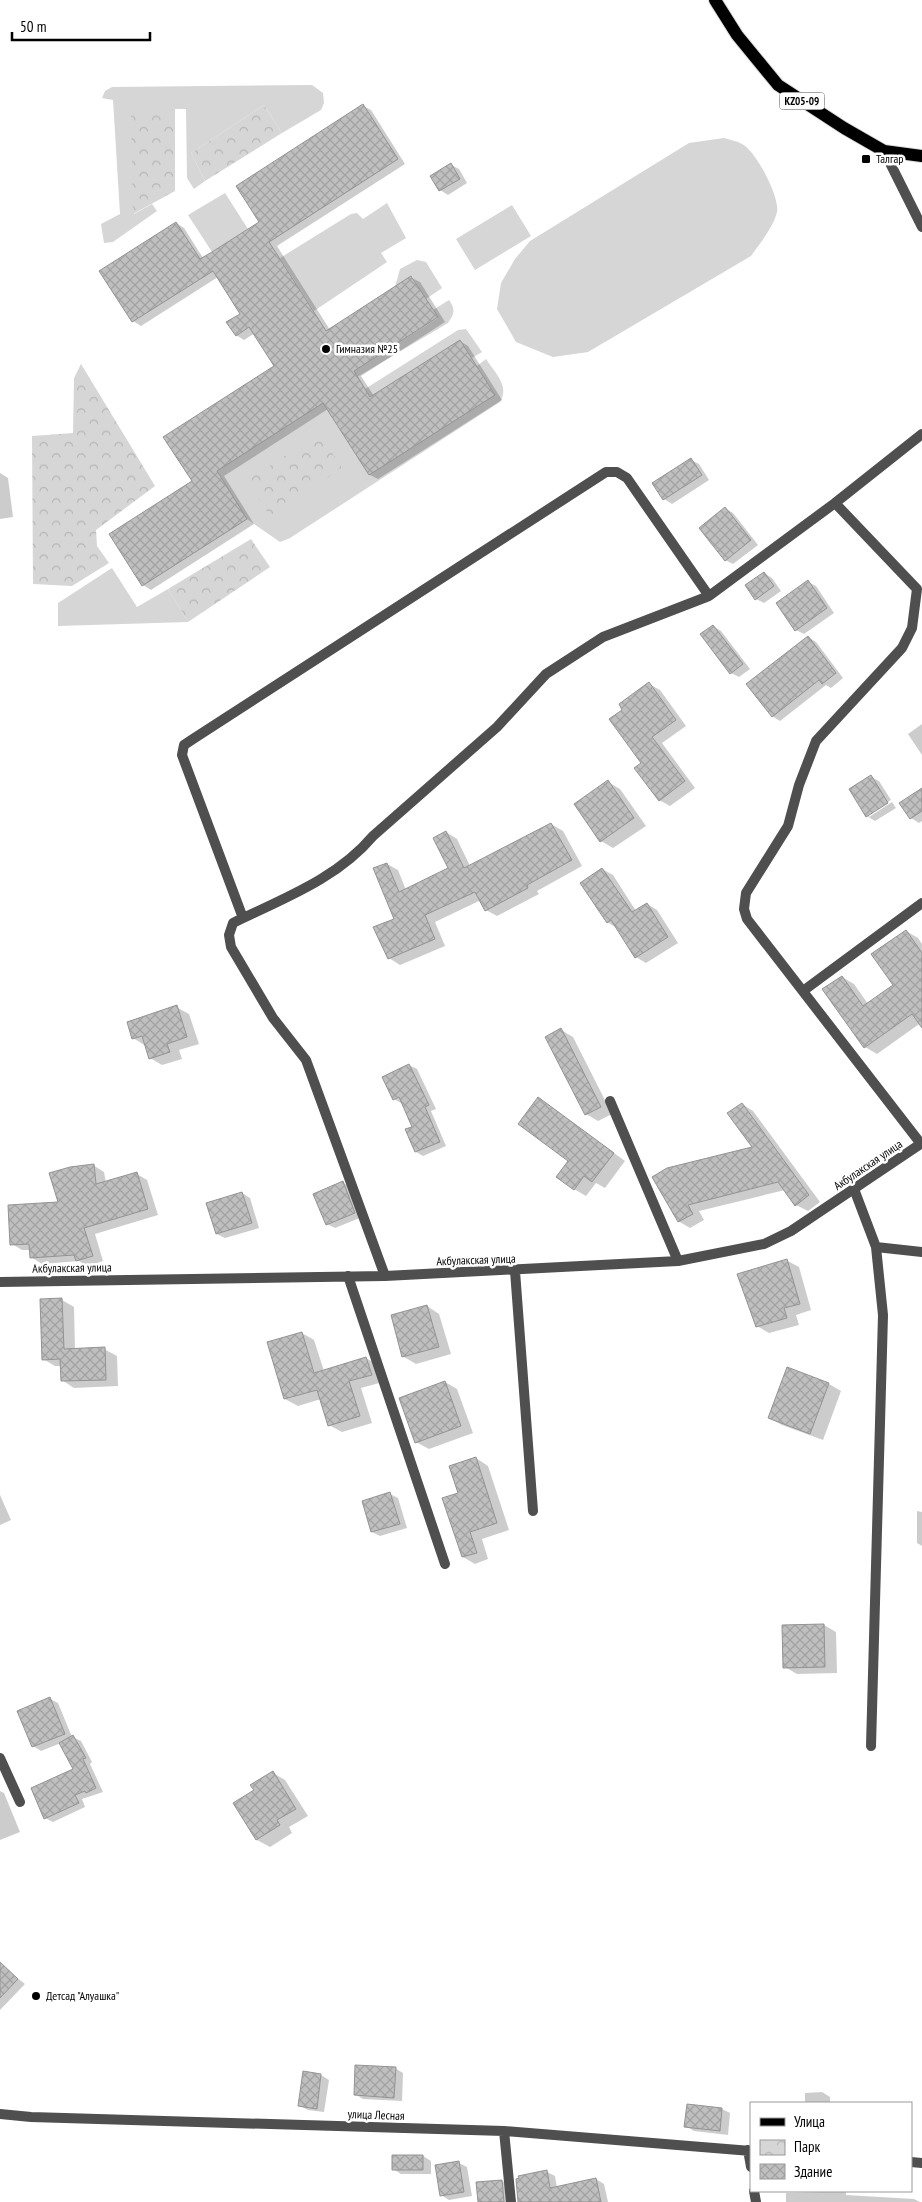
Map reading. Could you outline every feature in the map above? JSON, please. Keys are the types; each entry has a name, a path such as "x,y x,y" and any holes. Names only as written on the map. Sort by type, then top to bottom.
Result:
{"main road":[{"name":"KZ05-09","path":"715,0 737,35 778,85 844,128 884,151 922,156"}],"street":[{"path":"884,151 922,227"},
{"path":"385,1276 306,1060 273,1018 231,947 229,935 233,923 332,873 360,852 380,830 497,727 546,674 604,637 709,596 835,503 922,434"},
{"path":"243,918 182,755 184,746 193,739 606,472 616,472 626,478 709,596"},
{"path":"835,503 917,590 912,628 902,648 816,742 799,785 788,826 746,893 744,909 746,919 922,1144"},
{"path":"804,991 922,902"},
{"path":"610,1101 678,1261"},
{"name":"Акбулакская улица","path":"0,1282 385,1276 515,1271 678,1261 764,1244 791,1231 922,1144"},
{"path":"854,1189 876,1247 883,1315 871,1746"},
{"path":"876,1247 922,1252"},
{"path":"515,1271 533,1511"},
{"path":"348,1276 445,1564"},
{"path":"0,1758 20,1802"},
{"name":"улица Лесная","path":"0,2114 31,2117 504,2131 750,2150"},
{"path":"504,2131 511,2202"}],"green space":[{"path":"312,85 323,93 324,103 321,110 282,133 264,105 191,153 205,181 194,189 187,178 186,109 132,109 134,214 152,204 157,211 113,242 104,243 101,224 120,214 113,100 102,98 105,91 112,87"},
{"path":"264,105 282,133 205,181 191,153"},
{"path":"131,109 175,109 175,191 133,214"},
{"path":"724,138 736,141 748,148 766,175 775,196 777,212 773,224 751,256 588,352 553,357 516,342 497,309 501,283 515,259 530,241 689,143"},
{"path":"225,193 248,229 212,252 188,215"},
{"path":"387,203 406,238 381,253 387,262 314,311 280,258 351,214 357,213 363,219"},
{"path":"512,205 531,236 475,270 456,239"},
{"path":"417,260 426,262 442,288 426,299 412,276 395,287 400,269"},
{"path":"449,300 453,307 453,312 448,323 357,377 354,371 438,318 433,310"},
{"path":"466,329 482,352 472,358 460,340 370,397 365,389 458,330"},
{"path":"486,359 502,385 503,396 500,402 290,538 280,542 247,519 217,471 305,363 334,421 369,475 495,395 477,366"},
{"path":"81,364 155,486 96,530 97,546 109,563 72,586 33,584 32,436 73,433 74,378"},
{"path":"319,433 342,468 270,516 247,481"},
{"path":"251,539 270,567 188,622 168,589"},
{"path":"112,568 137,607 168,589 188,622 58,626 58,603"}],"building":[{"name":"Гимназия №25","path":"363,104 398,159 269,242 326,331 411,276 438,317 354,371 370,397 460,340 495,395 369,475 323,403 217,471 247,519 142,586 109,534 192,481 163,437 274,366 249,327 236,336 226,322 240,314 213,271 132,322 99,271 176,222 200,259 212,252 259,222 236,186"},
{"path":"451,163 460,179 439,191 430,176"},
{"path":"691,458 702,475 663,500 652,483"},
{"path":"725,507 751,540 725,561 699,528"},
{"path":"764,572 774,586 755,600 745,585"},
{"path":"808,580 827,608 795,631 776,603"},
{"path":"713,625 743,664 730,674 700,634"},
{"path":"808,636 836,673 822,684 819,680 772,717 746,684"},
{"path":"649,682 676,720 652,737 685,781 659,801 634,768 641,763 609,719 622,710 619,704"},
{"path":"871,775 888,803 866,817 849,789"},
{"path":"608,780 634,818 600,842 574,804"},
{"path":"922,788 922,811 910,819 899,803"},
{"path":"551,823 572,860 527,885 528,888 485,911 475,892 425,915 435,939 388,959 373,927 394,919 373,868 387,863 399,892 448,868 433,838 446,831 464,868"},
{"path":"602,868 632,912 647,903 668,937 635,958 611,920 607,923 580,883"},
{"path":"906,930 922,953 922,1028 912,1014 864,1048 822,989 842,976 863,1006 893,985 871,954"},
{"path":"177,1005 187,1037 167,1044 170,1052 149,1059 142,1036 132,1039 127,1022"},
{"path":"561,1028 601,1107 585,1115 545,1037"},
{"path":"409,1064 429,1105 425,1107 440,1142 415,1152 405,1129 412,1127 399,1097 393,1100 382,1077"},
{"path":"538,1097 614,1153 592,1182 584,1176 574,1190 556,1177 568,1161 518,1124"},
{"path":"742,1103 809,1195 795,1206 778,1182 688,1205 693,1214 678,1222 652,1177 667,1168 752,1147 727,1113"},
{"path":"94,1164 96,1184 137,1172 148,1209 84,1228 93,1256 76,1261 74,1255 30,1258 29,1244 10,1245 8,1205 58,1202 49,1173 70,1167"},
{"path":"343,1181 355,1213 326,1225 313,1194"},
{"path":"242,1192 252,1223 216,1234 206,1203"},
{"path":"787,1259 800,1304 784,1308 787,1318 756,1327 737,1274"},
{"path":"62,1298 64,1349 105,1347 106,1380 61,1381 60,1359 42,1360 40,1299"},
{"path":"427,1305 439,1347 402,1357 391,1315"},
{"path":"302,1332 314,1373 366,1357 372,1375 349,1381 360,1416 328,1426 317,1390 284,1399 267,1342"},
{"path":"787,1367 829,1383 810,1434 768,1418"},
{"path":"445,1381 461,1426 415,1443 399,1398"},
{"path":"476,1457 497,1523 470,1532 477,1553 462,1557 442,1498 458,1493 449,1466"},
{"path":"390,1492 400,1524 371,1532 362,1501"},
{"path":"824,1624 825,1667 783,1668 782,1625"},
{"path":"50,1697 65,1734 32,1747 17,1711"},
{"path":"73,1735 86,1758 83,1759 96,1788 86,1793 85,1791 75,1795 79,1803 44,1819 31,1788 73,1769 59,1743"},
{"path":"273,1771 296,1809 277,1820 280,1825 256,1840 233,1803 254,1790 250,1785"},
{"path":"0,1962 18,1979 0,1998"},
{"path":"355,2065 396,2067 394,2098 354,2095"},
{"path":"303,2071 321,2074 317,2109 298,2106"},
{"path":"687,2104 722,2108 720,2131 684,2127"},
{"path":"392,2155 423,2155 423,2170 392,2170"},
{"path":"459,2161 464,2192 440,2196 435,2165"},
{"path":"547,2170 550,2188 596,2178 601,2202 518,2202 516,2179 519,2178 518,2176"},
{"path":"502,2180 504,2202 478,2202 476,2182"}],"place":[{"name":"Талгар","path":"866,159"},
{"name":"Гимназия №25","path":"326,349"},
{"name":"Детсад \"Алуашка\"","path":"36,1996"}]}
